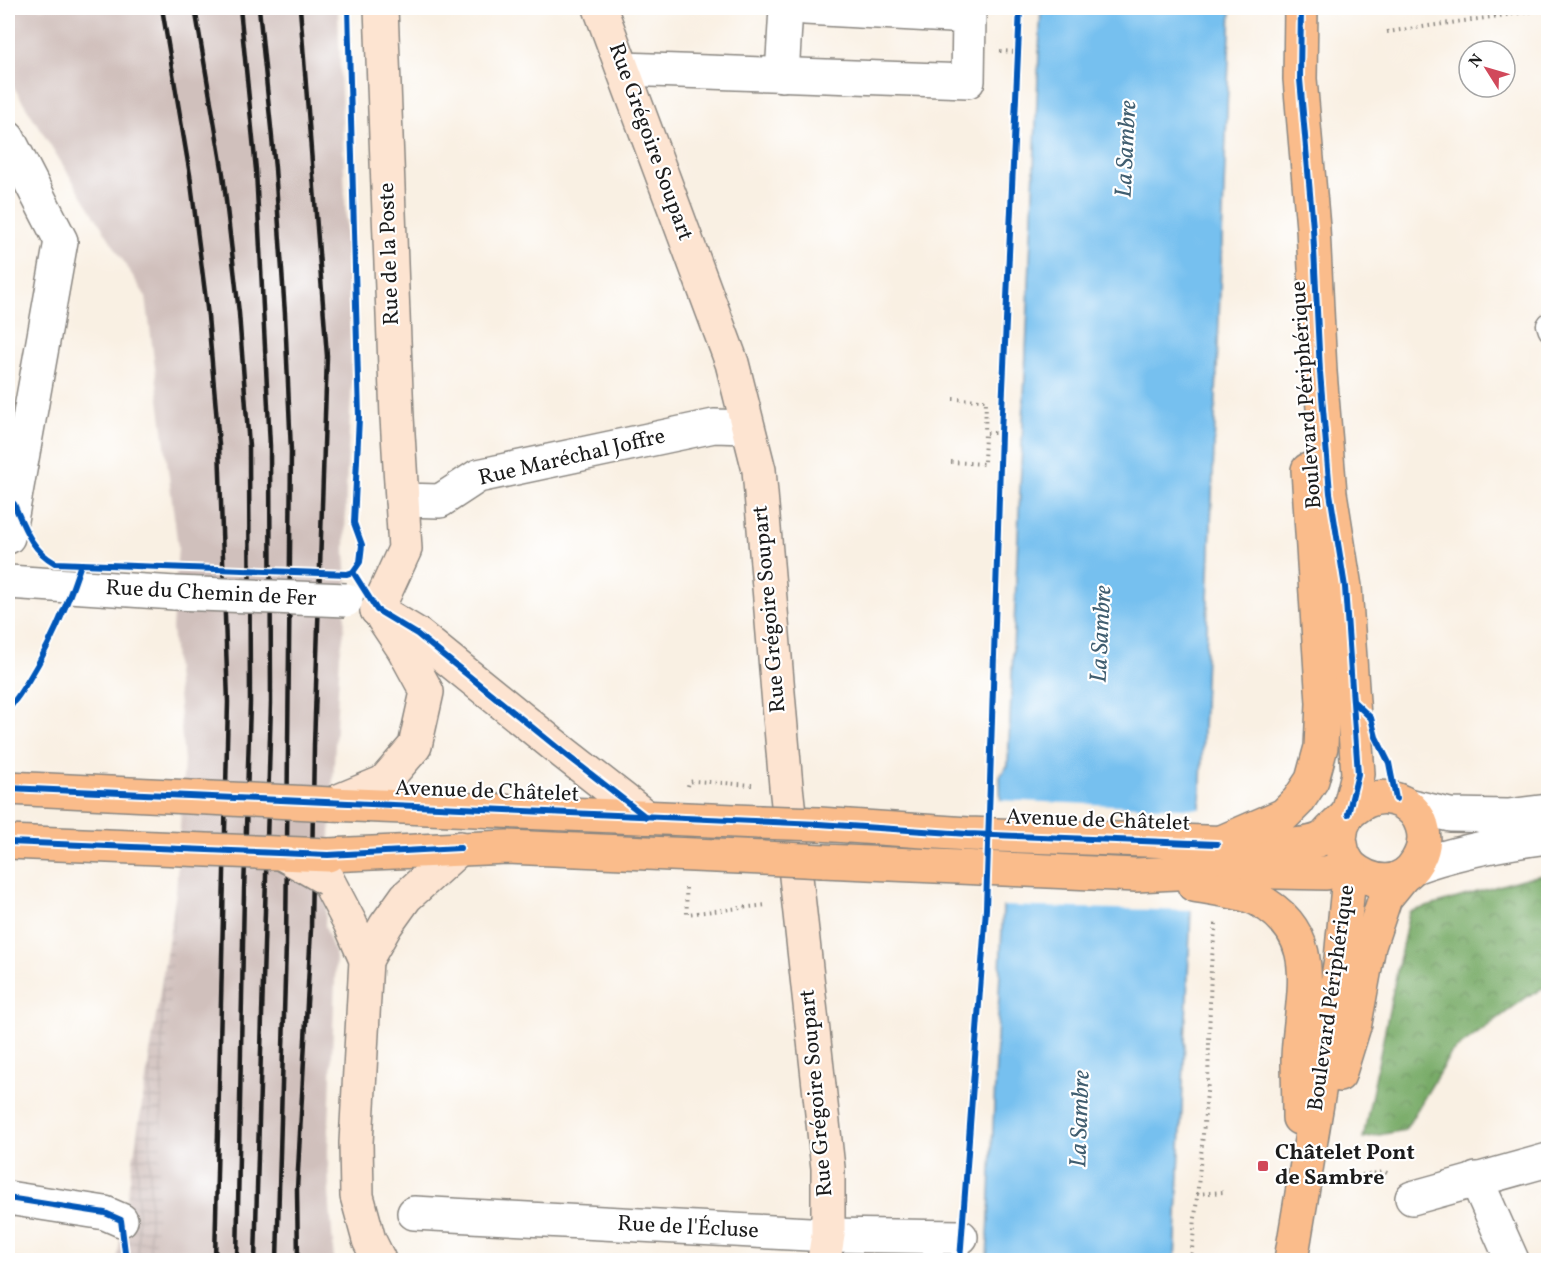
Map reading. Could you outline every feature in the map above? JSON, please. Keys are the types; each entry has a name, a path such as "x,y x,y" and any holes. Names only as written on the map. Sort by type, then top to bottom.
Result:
{"main road":[{"name":"Boulevard Périphérique","path":"1291,1260 1341,959 1350,866 1342,854 1340,839 1358,774 1345,588 1330,493 1323,405 1313,228 1300,78 1301,8"},
{"path":"8,842 283,854 328,867 460,848 507,847 1136,875 1215,868 1298,801 1312,780 1321,747 1323,703 1309,494 1296,238 1300,78"},
{"name":"Avenue de Châtelet","path":"8,788 819,824 968,834 1215,868 1326,873 1350,866"},
{"name":"Avenue de Châtelet","path":"1215,868 1294,845 1320,840 1358,805 1370,799 1383,797 1396,799 1407,805"},
{"path":"1350,866 1361,876 1375,880 1389,881 1409,871 1422,854 1424,839 1423,826 1417,814 1407,805"},
{"path":"1215,868 1278,914 1294,932 1302,951 1306,993 1298,1057 1301,1204"},
{"name":"Boulevard Périphérique","path":"1301,1204 1355,1023 1369,946 1385,898 1409,871"}],"street":[{"name":"Rue de la Poste","path":"361,605 405,549 381,8"},
{"name":"Rue Grégoire Soupart","path":"600,8 732,363 759,470 797,902 828,1168 826,1248"},
{"path":"782,75 786,8"},
{"path":"623,69 968,81 969,17 806,8"},
{"path":"8,138 61,242 8,537"},
{"name":"Rue Maréchal Joffre","path":"402,500 440,501 478,476 714,426 747,427"},
{"name":"Rue du Chemin de Fer","path":"8,582 361,605"},
{"path":"331,804 384,782 415,746 427,692 403,648 361,605"},
{"path":"361,605 417,634 646,817"},
{"name":"Avenue de Châtelet","path":"1407,805 1450,815 1508,816 1548,810"},
{"path":"1409,871 1451,854 1548,837"},
{"path":"366,960 386,925 406,897 460,848"},
{"path":"328,867 366,960 356,1143 357,1196 369,1240 379,1260"},
{"path":"1412,1198 1548,1160"},
{"path":"1476,1179 1512,1260"},
{"path":"8,1198 105,1213 121,1220"},
{"name":"Rue de l'Écluse","path":"414,1213 826,1248 961,1249"}],"lane":[{"path":"1548,322 1546,325 1548,331"}],"path":[{"path":"1387,32 1548,9"},
{"path":"1000,55 1000,51 1017,52"},
{"path":"951,462 984,464 986,400 952,399"},
{"path":"985,433 1001,433"},
{"path":"1191,1260 1208,1082 1211,964 1218,912 1215,868"},
{"path":"687,914 797,902"},
{"path":"1197,1194 1224,1192"}],"shaded area":[{"path":"8,8 338,8 352,381 346,490 347,581 344,632 340,655 325,926 336,957 328,1150 334,1260 156,1260 155,1240 184,761 172,628 178,547 146,297 8,78 8,36 16,31 8,17"},
{"path":"177,886 190,1260 117,1260"}],"green space":[{"path":"1548,874 1548,986 1527,997 1451,1053 1405,1130 1363,1138 1409,912 1522,879"}],"water":[{"name":"La Sambre","path":"1041,8 1231,8 1200,809 1191,911 1175,1260 987,1260 1003,906 1000,776 1008,765"}],"pier":[{"path":"997,800 1203,809 1194,911 1000,906"}],"railway":[{"path":"162,8 190,175 208,316 219,445 228,702 215,1260"},
{"path":"195,8 223,174 239,313 249,447 250,703 237,1260"},
{"path":"240,8 256,170 270,446 271,702 255,1260"},
{"path":"259,8 275,168 291,452 286,944 277,1260"},
{"path":"298,1260 297,1189 311,929 314,746 327,356 300,8"}],"cycle path":[{"path":"14,504 25,530 35,545 40,552 55,563 347,574 353,572 360,562 362,545 354,523 359,417 348,8"},
{"path":"960,1260 986,909 1001,433 1020,8"},
{"path":"1301,8 1300,79 1313,228 1320,372 1330,493 1345,587 1358,774 1348,814"},
{"path":"8,710 41,658 67,602 81,564"},
{"path":"353,572 377,610 417,634 646,817"},
{"path":"1353,701 1371,718 1376,737 1389,763 1396,799"},
{"path":"8,788 1217,844"},
{"path":"8,842 328,855 460,848"},
{"path":"8,1198 105,1213 121,1220 126,1260"}],"place":[{"name":"Châtelet Pont de Sambre","path":"1263,1166"}]}
